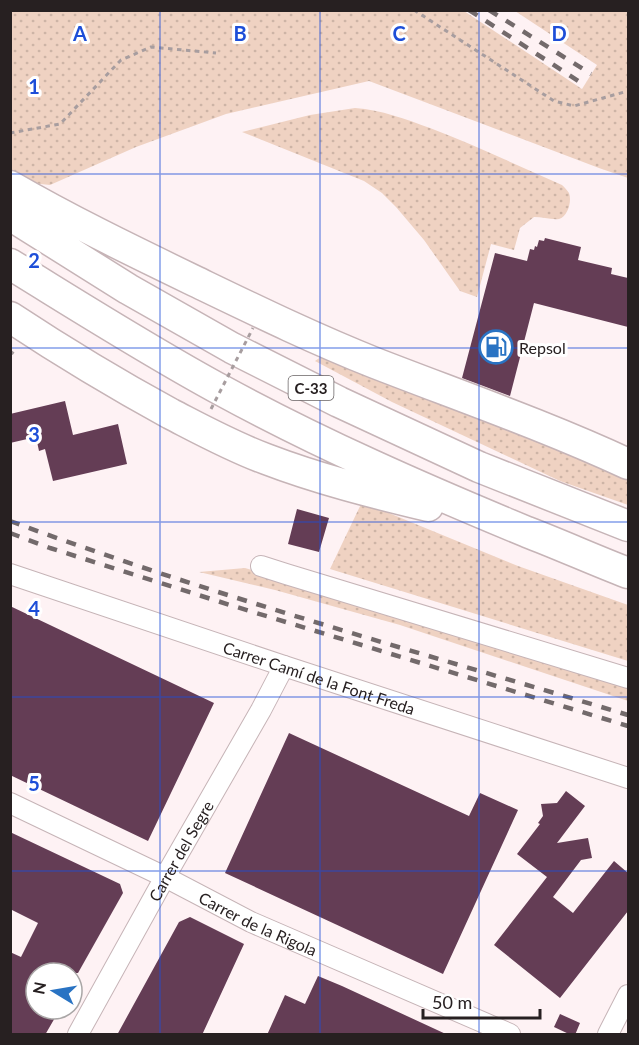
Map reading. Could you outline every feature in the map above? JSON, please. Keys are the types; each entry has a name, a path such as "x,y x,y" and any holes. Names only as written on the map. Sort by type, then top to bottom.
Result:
{"highway":[{"path":"10,186 125,247 310,336 374,363 518,417 628,464"},
{"name":"C-33","path":"10,215 128,289 243,354 339,402 479,466 628,526"},
{"name":"C-33","path":"10,264 117,331 221,390 349,455 398,478 628,573"},
{"path":"10,317 135,394 233,446 265,459 369,491 520,529"}],"street":[{"path":"261,566 628,678"},
{"name":"Carrer Camí de la Font Freda","path":"10,574 628,778"},
{"name":"Carrer del Segre","path":"78,1035 284,666"},
{"name":"Carrer de la Rigola","path":"10,802 165,877 251,922 510,1035"},
{"path":"608,1035 628,995"}],"path":[{"path":"414,10 554,101 574,106 628,91"},
{"path":"10,133 60,124 120,60 151,46 216,53"},
{"path":"211,409 253,328"}],"shaded area":[{"path":"11,11 464,11 582,89 597,65 515,11 628,11 628,178 369,81 226,114 136,147 50,185 13,181 11,179"},
{"path":"355,108 384,113 430,128 562,185 570,196 567,212 559,219 534,217 520,228 514,250 491,244 477,297 460,291 424,240 382,193 364,181 242,132 310,115"},
{"path":"325,354 559,446 628,480 628,505 560,481 392,402 315,361"},
{"path":"362,502 518,566 628,605 628,661 330,569"},
{"path":"245,568 628,685 628,701 400,625 275,590 199,572"}],"building":[{"path":"545,238 581,247 578,260 612,268 611,274 628,278 628,327 534,303 510,396 462,378 495,253 527,261 530,249 534,250 539,240 544,241"},
{"path":"65,401 73,435 118,424 127,464 53,481 45,449 39,451 36,437 10,443 10,414"},
{"path":"297,509 329,518 319,552 288,544"},
{"path":"10,606 214,703 148,841 10,775"},
{"path":"289,733 469,816 480,793 518,810 443,974 225,873"},
{"path":"566,791 585,806 557,843 588,838 592,858 581,860 553,897 573,913 614,861 628,873 628,911 560,998 494,945 547,877 517,854 540,824 538,823 543,816 541,804 557,803"},
{"path":"10,832 120,884 123,893 84,962 24,961 24,1021 53,1021 45,1035 10,1035 10,952 21,957 38,923 10,909"},
{"path":"190,917 244,944 202,1035 117,1035 179,922"},
{"path":"318,976 448,1035 267,1035 285,995 305,1004"},
{"path":"560,1014 580,1023 575,1035 554,1027"}],"railway":[{"path":"469,10 583,84"},
{"path":"489,10 591,74"},
{"path":"10,521 240,599 628,715"},
{"path":"10,533 50,548 230,605 628,726"}],"place":[{"name":"Repsol","path":"496,347"}]}
